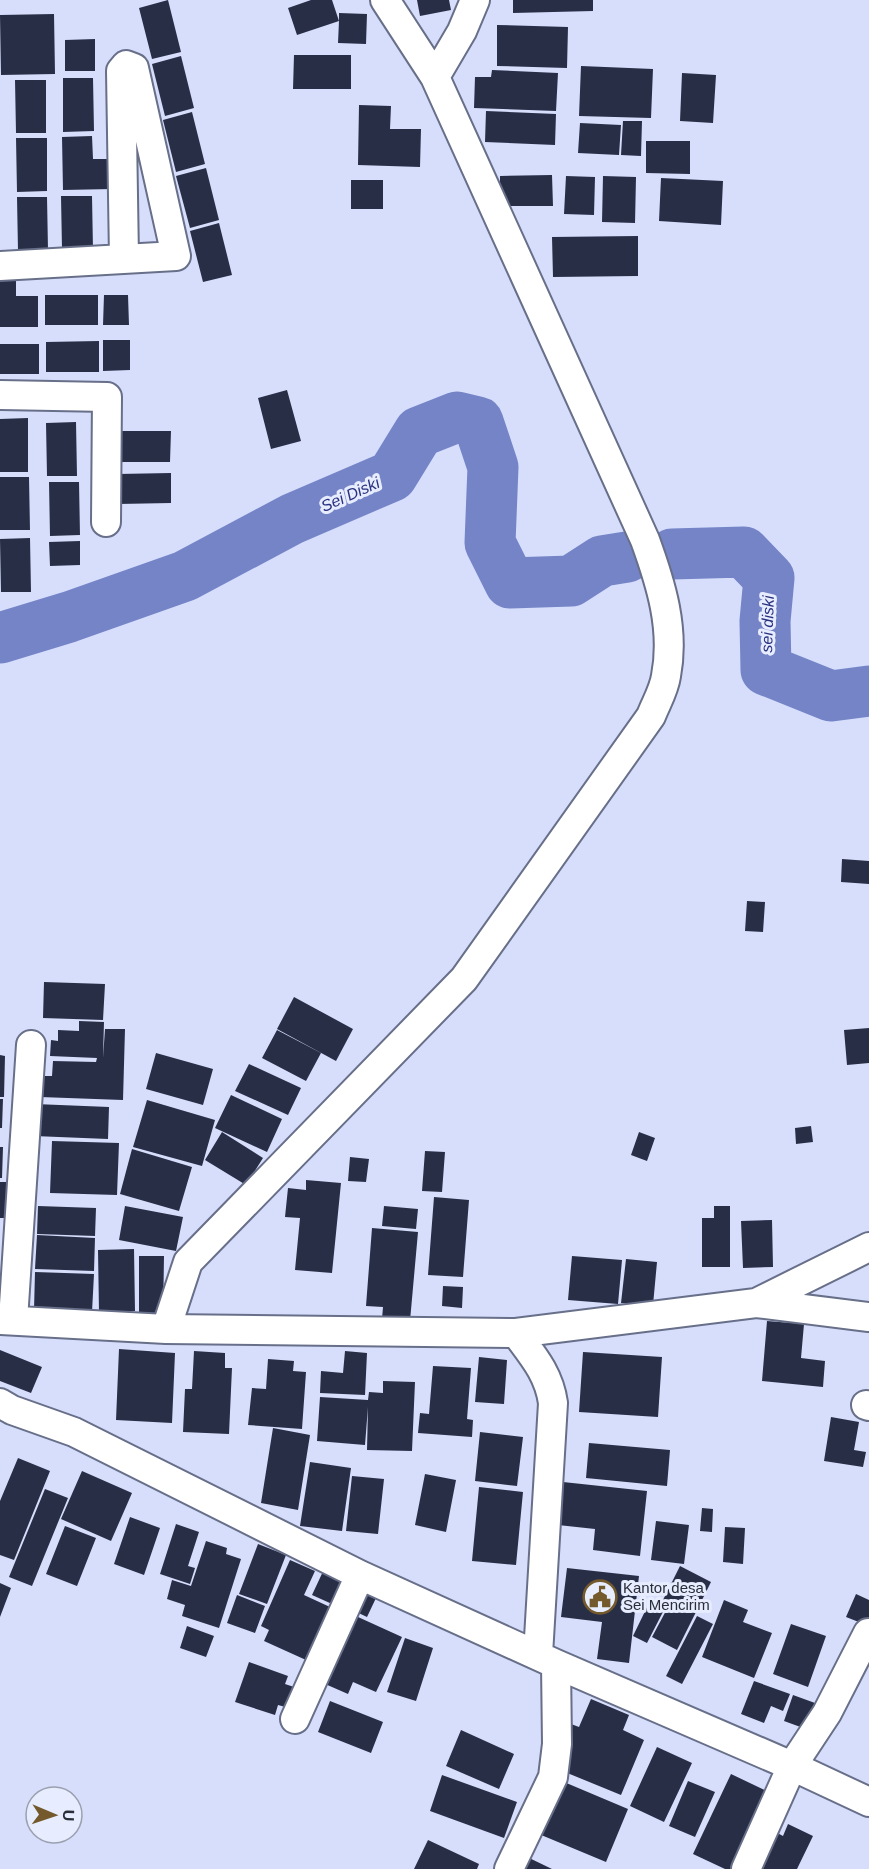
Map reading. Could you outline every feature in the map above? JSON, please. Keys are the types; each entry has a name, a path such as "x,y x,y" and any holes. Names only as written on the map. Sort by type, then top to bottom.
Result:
{"street":[{"path":"166,1329 188,1262 464,980 651,716 666,677 669,635 663,591 651,559 435,77 385,0"},
{"path":"435,77 462,32 475,0"},
{"path":"0,266 176,256 134,68 126,65 121,71 124,258"},
{"path":"0,395 106,397 106,522"},
{"path":"31,1045 7,1320 166,1329 516,1333 756,1304 869,1317"},
{"path":"756,1304 869,1247"},
{"path":"509,1869 553,1777 557,1744 547,1659 553,1402 550,1385 541,1367 516,1333"},
{"path":"4,1412 74,1432 360,1575 869,1802"},
{"path":"295,1719 360,1575"},
{"path":"746,1869 792,1766 827,1713 868,1633"}],"building":[{"path":"168,0 181,52 152,59 139,8"},
{"path":"311,0 332,0 339,21 297,35 288,8"},
{"path":"417,0 449,0 451,10 420,16"},
{"path":"513,0 593,0 593,11 513,13"},
{"path":"339,13 367,14 366,44 338,43"},
{"path":"54,14 55,74 1,75 0,15"},
{"path":"497,25 568,27 567,68 497,66"},
{"path":"95,39 95,71 65,71 65,40"},
{"path":"294,55 351,55 351,89 293,89"},
{"path":"181,56 194,108 165,116 152,64"},
{"path":"581,66 653,69 651,118 579,116"},
{"path":"492,70 558,73 556,111 474,108 475,77 491,77"},
{"path":"682,73 716,75 713,123 680,121"},
{"path":"63,78 93,78 94,131 63,132"},
{"path":"15,80 46,80 46,133 16,133"},
{"path":"359,105 391,106 390,129 421,129 420,167 358,165"},
{"path":"486,111 556,114 555,145 485,142"},
{"path":"192,112 205,164 176,172 163,120"},
{"path":"623,121 642,121 641,156 621,155"},
{"path":"580,123 621,125 619,155 578,153"},
{"path":"92,136 93,159 112,159 112,189 63,190 62,137"},
{"path":"16,138 47,138 47,191 17,192"},
{"path":"646,141 690,141 690,174 646,173"},
{"path":"206,168 219,220 190,228 176,176"},
{"path":"552,175 553,206 500,206 500,176"},
{"path":"566,176 595,177 594,215 564,214"},
{"path":"603,176 636,177 635,223 602,222"},
{"path":"661,178 723,181 721,225 659,221"},
{"path":"351,180 383,180 383,209 351,209"},
{"path":"61,196 92,196 93,250 62,249"},
{"path":"17,197 47,197 48,250 18,251"},
{"path":"219,223 232,275 203,282 190,231"},
{"path":"638,236 638,276 553,277 552,237"},
{"path":"0,279 16,279 16,296 38,296 38,327 0,327"},
{"path":"45,295 98,295 98,325 45,325"},
{"path":"104,295 128,295 129,325 103,325"},
{"path":"103,340 130,340 130,370 103,371"},
{"path":"99,341 99,372 46,372 46,342"},
{"path":"0,344 39,344 39,374 0,374"},
{"path":"287,390 301,441 271,449 258,398"},
{"path":"28,418 28,472 0,472 0,419"},
{"path":"76,422 77,476 47,476 46,423"},
{"path":"117,431 171,431 170,462 118,462"},
{"path":"171,473 171,503 118,504 118,474"},
{"path":"0,477 29,477 30,530 0,530"},
{"path":"49,482 79,482 80,535 50,536"},
{"path":"30,538 31,592 1,592 0,539"},
{"path":"80,541 80,565 50,566 49,542"},
{"path":"842,859 869,861 869,884 841,882"},
{"path":"747,901 765,902 763,932 745,931"},
{"path":"44,982 105,984 103,1020 43,1018"},
{"path":"294,997 353,1029 336,1061 277,1029"},
{"path":"79,1021 104,1022 103,1058 105,1029 125,1029 123,1100 40,1097 41,1076 52,1076 53,1061 96,1062 97,1058 50,1056 51,1040 58,1041 58,1030 79,1031"},
{"path":"869,1028 869,1063 847,1065 844,1030"},
{"path":"277,1030 321,1053 306,1081 262,1058"},
{"path":"156,1053 213,1069 203,1105 146,1089"},
{"path":"0,1055 5,1056 4,1097 0,1097"},
{"path":"249,1064 301,1088 288,1115 235,1091"},
{"path":"231,1095 282,1119 267,1152 215,1128"},
{"path":"0,1099 3,1099 2,1128 0,1128"},
{"path":"147,1100 215,1120 202,1166 133,1147"},
{"path":"35,1104 109,1107 108,1139 34,1136"},
{"path":"811,1126 813,1142 796,1144 795,1128"},
{"path":"222,1132 263,1158 246,1185 205,1160"},
{"path":"639,1132 655,1138 647,1161 631,1155"},
{"path":"52,1141 119,1143 117,1195 50,1193"},
{"path":"0,1147 3,1147 2,1178 0,1178"},
{"path":"132,1149 192,1167 179,1211 120,1194"},
{"path":"425,1151 445,1152 442,1192 422,1191"},
{"path":"350,1157 369,1159 366,1182 348,1181"},
{"path":"306,1180 341,1183 332,1273 295,1270 300,1218 285,1217 288,1188 306,1190"},
{"path":"0,1182 12,1182 11,1218 0,1218"},
{"path":"434,1197 469,1200 463,1277 428,1275"},
{"path":"38,1206 96,1208 95,1236 37,1234"},
{"path":"125,1206 183,1217 176,1251 119,1240"},
{"path":"384,1206 418,1209 416,1229 382,1226"},
{"path":"714,1206 730,1206 730,1267 702,1267 702,1218 714,1218"},
{"path":"772,1220 773,1267 743,1268 741,1221"},
{"path":"372,1228 418,1232 410,1321 382,1319 383,1307 366,1306"},
{"path":"37,1235 95,1238 94,1271 35,1269"},
{"path":"134,1249 135,1311 99,1312 98,1250"},
{"path":"139,1256 164,1256 163,1319 139,1318"},
{"path":"572,1256 622,1260 618,1304 568,1300"},
{"path":"626,1259 657,1262 653,1305 621,1303"},
{"path":"35,1272 94,1274 92,1312 34,1310"},
{"path":"443,1286 463,1287 462,1308 442,1306"},
{"path":"767,1321 804,1324 801,1358 825,1361 823,1387 762,1381"},
{"path":"119,1349 175,1353 172,1423 116,1420"},
{"path":"0,1350 42,1367 31,1393 0,1381"},
{"path":"194,1351 225,1353 225,1368 232,1368 229,1434 183,1432 185,1389 192,1389"},
{"path":"345,1351 367,1353 365,1395 320,1393 321,1371 343,1373"},
{"path":"583,1352 662,1357 658,1417 579,1412"},
{"path":"479,1357 507,1360 504,1404 475,1402"},
{"path":"268,1359 294,1361 293,1371 306,1372 302,1429 248,1425 252,1388 266,1389"},
{"path":"433,1366 471,1368 467,1419 473,1420 472,1437 418,1433 420,1413 429,1414"},
{"path":"383,1381 415,1382 412,1451 367,1450 368,1407 365,1445 317,1441 320,1397 368,1400 369,1392 383,1393"},
{"path":"831,1417 859,1422 854,1450 866,1452 863,1467 824,1461"},
{"path":"273,1428 310,1435 298,1510 261,1503"},
{"path":"480,1432 523,1437 517,1486 475,1481"},
{"path":"589,1443 670,1450 667,1486 586,1478"},
{"path":"18,1458 50,1471 14,1560 0,1555 0,1501"},
{"path":"310,1462 351,1468 342,1531 300,1526"},
{"path":"82,1471 132,1493 111,1541 61,1519"},
{"path":"425,1474 456,1480 446,1532 415,1525"},
{"path":"352,1476 384,1479 378,1534 346,1531"},
{"path":"563,1482 647,1491 640,1556 593,1550 595,1529 558,1525"},
{"path":"479,1487 523,1492 516,1565 472,1561"},
{"path":"45,1489 68,1498 32,1586 9,1577"},
{"path":"702,1508 713,1509 712,1532 700,1531"},
{"path":"130,1517 160,1528 144,1575 114,1564"},
{"path":"656,1521 689,1525 684,1564 651,1560"},
{"path":"176,1524 199,1532 188,1566 195,1568 190,1584 160,1574"},
{"path":"65,1526 96,1538 77,1586 46,1574"},
{"path":"725,1527 745,1528 743,1564 723,1562"},
{"path":"206,1541 227,1548 226,1554 241,1559 219,1628 182,1616 185,1605 167,1599 172,1580 191,1586"},
{"path":"258,1544 286,1555 267,1604 239,1594"},
{"path":"290,1560 315,1571 304,1595 330,1607 306,1660 264,1641 269,1630 261,1626"},
{"path":"326,1565 355,1579 341,1608 312,1595"},
{"path":"680,1566 711,1582 677,1650 652,1637 668,1607 666,1606 647,1643 633,1636 651,1599 661,1604"},
{"name":"Kantor desa Sei Mencirim","path":"567,1568 639,1576 629,1663 597,1659 602,1622 561,1617"},
{"path":"0,1583 11,1588 0,1617"},
{"path":"356,1589 376,1598 367,1617 348,1608"},
{"path":"856,1594 869,1600 869,1626 846,1617"},
{"path":"237,1595 265,1606 255,1633 227,1623"},
{"path":"724,1600 748,1610 743,1622 772,1633 754,1678 702,1657"},
{"path":"347,1612 402,1637 376,1692 353,1682 348,1694 316,1680"},
{"path":"697,1616 713,1624 682,1684 666,1676"},
{"path":"791,1624 826,1636 808,1687 773,1674"},
{"path":"187,1626 214,1636 206,1657 180,1648"},
{"path":"405,1638 433,1648 416,1701 387,1692"},
{"path":"249,1662 288,1676 285,1684 297,1688 289,1708 278,1705 275,1715 235,1702"},
{"path":"754,1681 790,1694 783,1711 771,1706 764,1723 741,1714"},
{"path":"793,1695 815,1703 806,1729 784,1721"},
{"path":"591,1699 629,1715 623,1730 644,1740 621,1795 560,1770 561,1748 571,1724 579,1727"},
{"path":"330,1701 383,1722 371,1753 318,1732"},
{"path":"461,1730 514,1754 499,1789 446,1766"},
{"path":"657,1747 692,1763 664,1822 630,1806"},
{"path":"731,1774 775,1795 740,1869 725,1869 693,1854"},
{"path":"442,1775 517,1802 504,1838 430,1811"},
{"path":"688,1781 715,1792 695,1837 669,1826"},
{"path":"564,1782 628,1809 606,1862 534,1832"},
{"path":"788,1824 813,1836 797,1869 748,1869 768,1828 783,1836"},
{"path":"428,1840 479,1864 477,1869 414,1869"},
{"path":"523,1855 552,1869 517,1869"}],"waterway":[{"name":"Sei Diski","path":"0,638 69,617 185,576 292,519 392,476 419,432 457,417 478,422 493,467 490,543 510,583 571,581 602,561 627,557"},
{"name":"sei diski","path":"672,554 744,552 769,578 765,621 766,670 831,696 869,691"}],"place":[{"name":"Kantor desa Sei Mencirim","path":"600,1597"}]}
